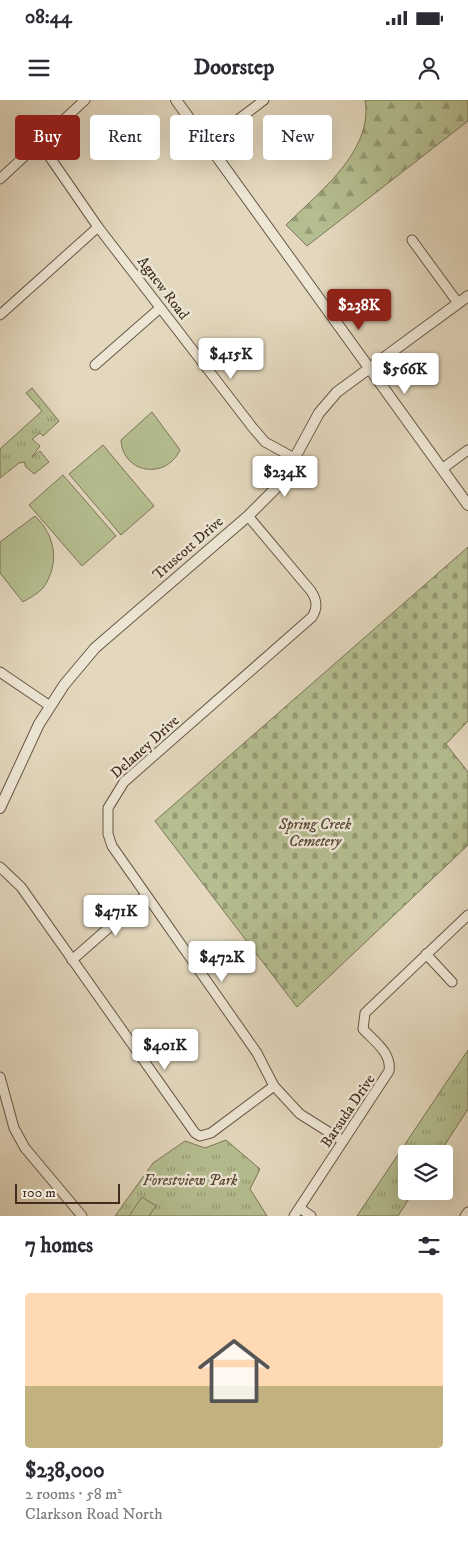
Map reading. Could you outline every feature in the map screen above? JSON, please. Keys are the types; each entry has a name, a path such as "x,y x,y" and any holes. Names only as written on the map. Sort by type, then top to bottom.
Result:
{"street":[{"path":"69,115 85,100"},
{"path":"176,100 187,115"},
{"path":"244,115 264,100"},
{"path":"0,179 21,160"},
{"name":"Agnew Road","path":"52,160 98,227 265,442 296,459"},
{"path":"219,160 468,505"},
{"path":"0,315 98,227"},
{"path":"412,240 458,303"},
{"name":"Truscott Drive","path":"0,808 4,787 50,706 95,648 248,516 281,484 327,402 370,367 468,296"},
{"path":"96,365 160,308"},
{"path":"442,469 468,450"},
{"name":"Delaney Drive","path":"248,516 316,599 316,611 312,617 124,782 116,792 108,808 108,834 112,846 145,896 258,1053 274,1086 300,1114 342,1142"},
{"path":"0,672 50,706"},
{"path":"0,866 21,887 195,1133 200,1136 211,1134 274,1086"},
{"path":"72,960 145,896"},
{"name":"Barsuda Drive","path":"297,1212 389,1070 391,1062 387,1054 363,1028 365,1013 468,914"},
{"path":"426,954 452,982"},
{"path":"0,1077 14,1128 25,1148 82,1216"},
{"path":"297,1212 311,1216"},
{"path":"465,1216 468,1212"}],"green space":[{"path":"365,100 468,100 468,121 307,246 286,225 341,170 352,154 361,137 366,119"},
{"path":"32,388 59,421 43,436 40,433 32,439 40,446 32,457 40,451 49,462 34,474 25,466 25,462 19,463 0,478 0,449 42,411 26,393"},
{"path":"152,412 180,450 174,460 165,466 156,469 146,469 137,466 129,460 121,440"},
{"path":"103,445 154,506 121,535 69,474"},
{"path":"63,475 116,536 82,566 29,505"},
{"path":"35,516 48,532 51,541 53,551 52,569 43,588 23,602 0,573 0,542"},
{"name":"Spring Creek Cemetery","path":"468,547 468,721 446,744 468,772 468,845 297,1007 155,821"},
{"path":"468,1050 468,1109 445,1145 404,1145"},
{"name":"Forestview Park","path":"226,1140 260,1169 250,1189 267,1216 115,1216 153,1163 185,1141 205,1148"},
{"path":"398,1155 398,1200 408,1200 398,1216 357,1216"},
{"path":"142,1197 156,1206 149,1216 129,1216"}]}
